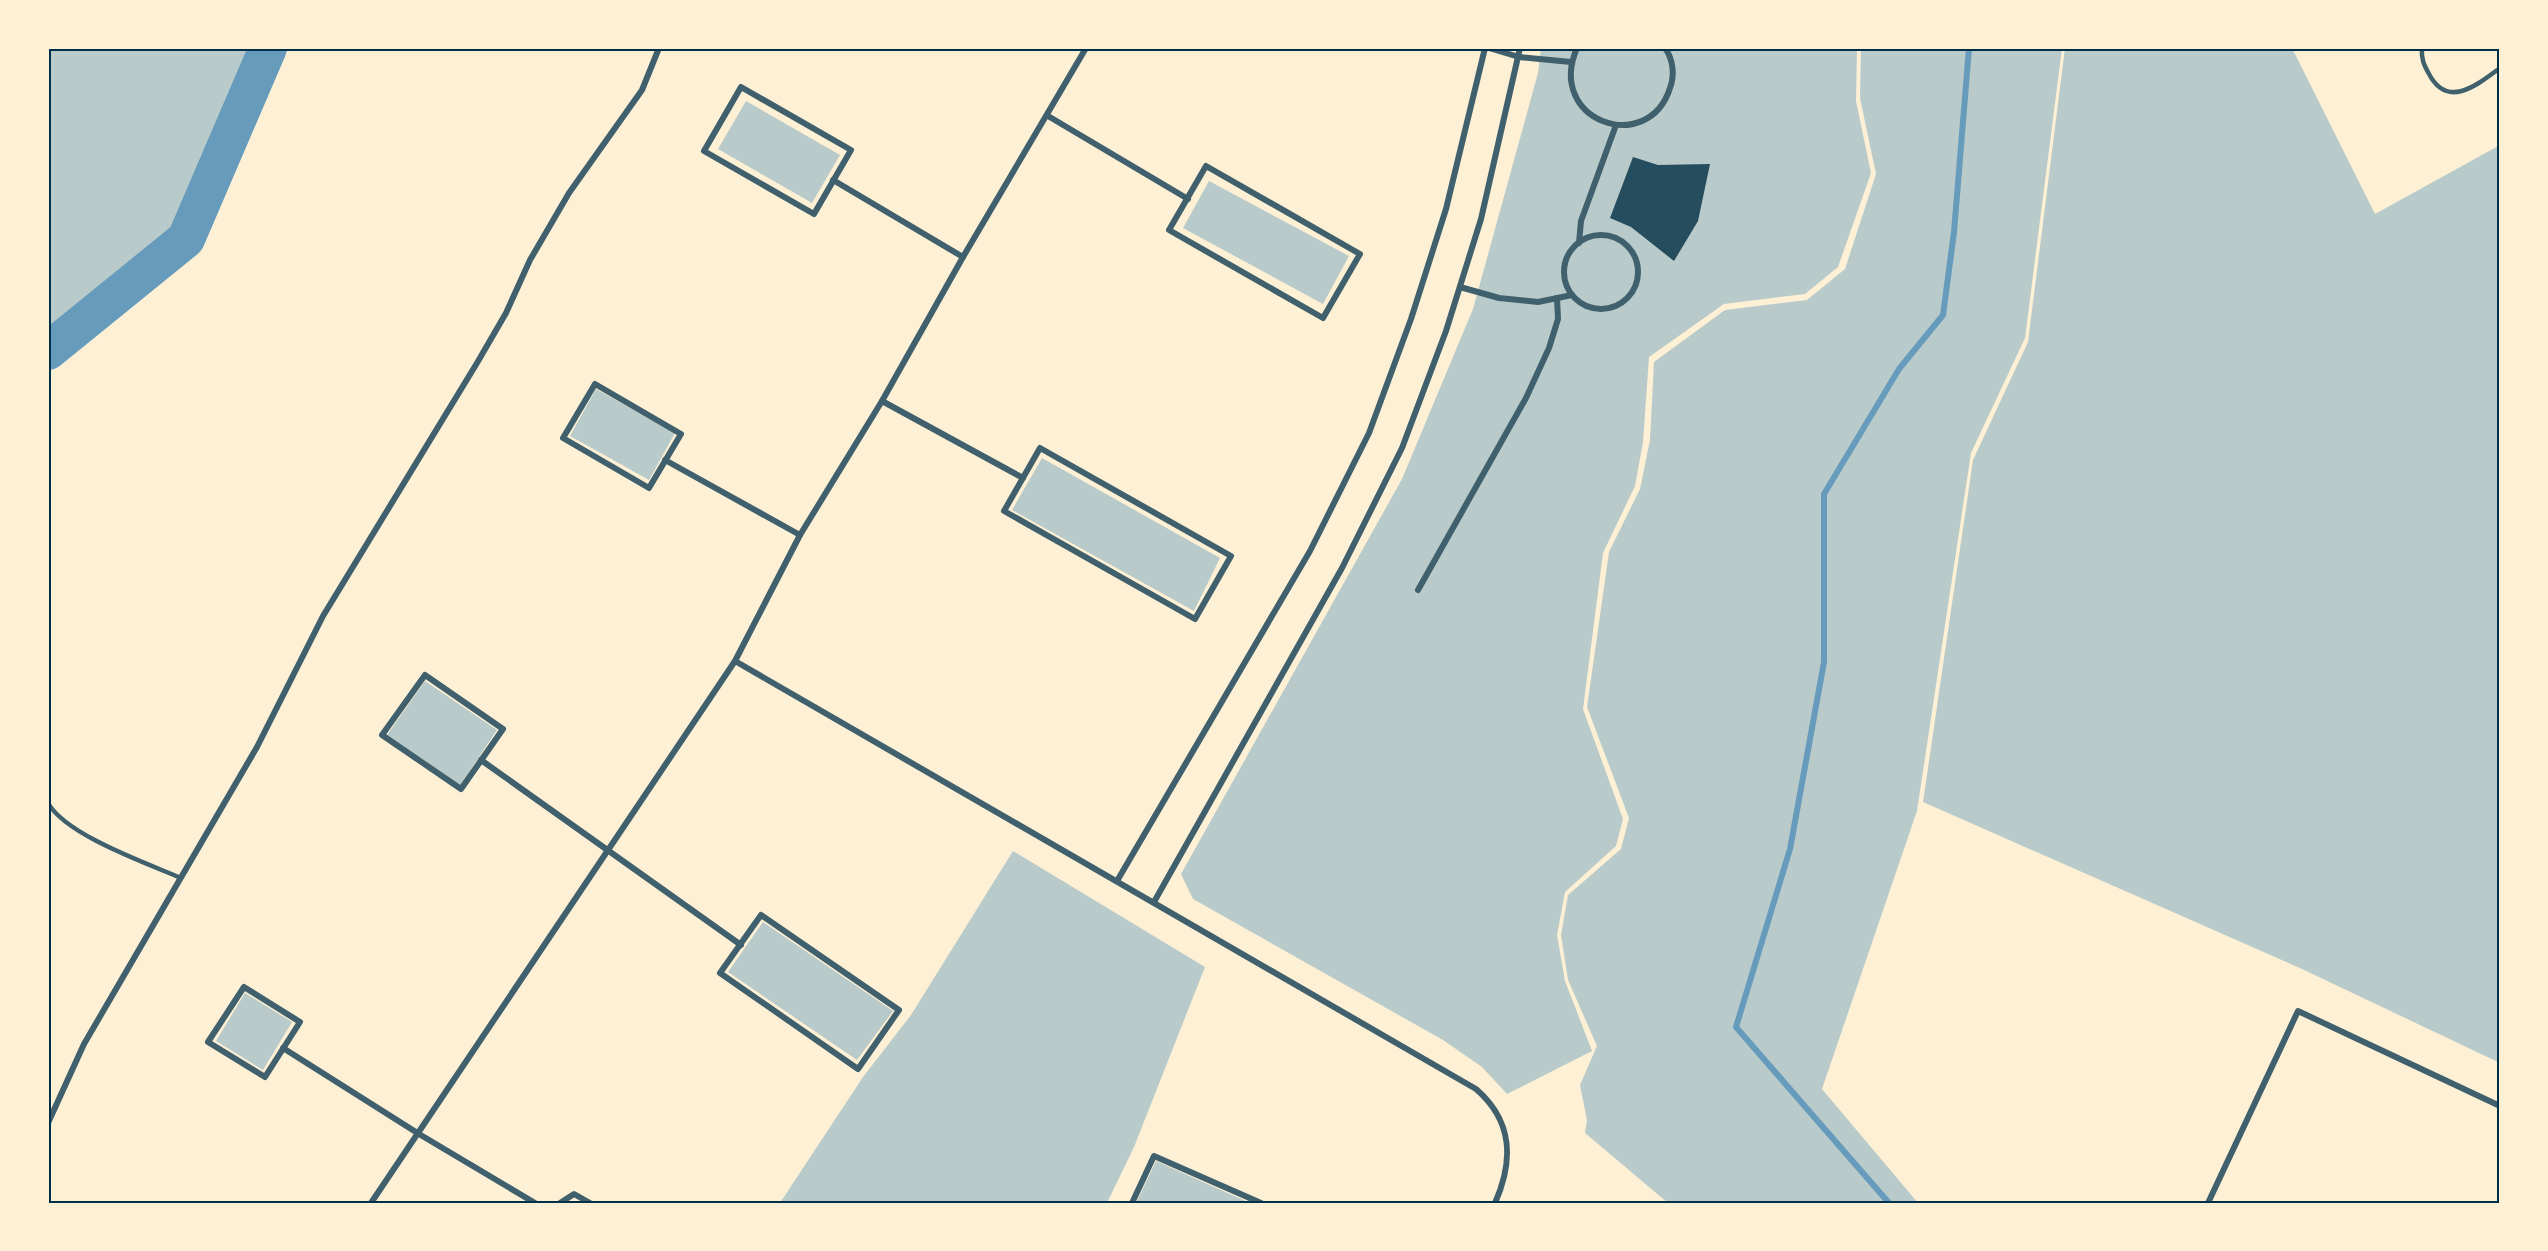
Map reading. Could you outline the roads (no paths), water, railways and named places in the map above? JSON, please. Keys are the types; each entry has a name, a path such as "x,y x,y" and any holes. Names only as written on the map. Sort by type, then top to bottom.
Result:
{"street":[{"path":"48,1124 84,1044 257,747 323,616 477,363 506,313 530,261 569,194 642,90 659,48"},
{"path":"371,1203 735,661 800,535 882,400 1086,48"},
{"path":"1117,881 1310,551 1369,433 1411,319 1446,209 1487,48 1519,57 1571,62"},
{"path":"1154,902 1342,568 1397,458 1446,331 1481,219 1520,48"},
{"path":"1577,48 1571,62 1570,76 1579,104 1602,122 1616,125 1631,124 1646,119 1659,110 1668,97 1672,82 1672,66 1665,48"},
{"path":"741,87 851,150 833,180 814,214 704,151 741,87"},
{"path":"1048,116 1188,199"},
{"path":"1579,243 1581,221 1616,125"},
{"path":"1206,166 1360,254 1323,318 1169,230 1188,199 1206,166"},
{"path":"833,180 963,257"},
{"path":"1601,236 1623,243 1631,251 1638,272 1631,294 1623,302 1611,308 1598,309 1586,306 1572,295 1564,276 1564,264 1570,252 1579,243 1589,237 1601,236"},
{"path":"1460,287 1500,298 1538,302 1572,295"},
{"path":"1418,590 1526,398 1549,348 1558,320 1557,298"},
{"path":"595,384 681,434 665,460 649,488 563,438 595,384"},
{"path":"882,400 1023,478"},
{"path":"1040,448 1231,556 1195,619 1004,511 1023,478 1040,448"},
{"path":"665,460 800,535"},
{"path":"735,661 1415,1053 1484,1096 1492,1103 1502,1124 1508,1150 1505,1182 1495,1203"},
{"path":"425,675 503,729 481,760 460,789 382,735 425,675"},
{"path":"481,760 741,945"},
{"path":"761,915 899,1010 858,1068 720,973 741,945 761,915"},
{"path":"244,987 300,1022 283,1048 265,1077 208,1042 244,987"},
{"path":"2208,1203 2298,1011 2500,1106"},
{"path":"283,1048 419,1134 535,1203"},
{"path":"1132,1203 1154,1156 1261,1203"},
{"path":"560,1203 574,1194 590,1203"}],"lane":[{"path":"2422,48 2421,59 2433,81 2444,91 2457,92 2472,88 2500,68"},
{"path":"48,803 70,827 181,878"}],"waterway":[{"path":"48,351 186,239 268,48"},
{"path":"1889,1203 1736,1027 1790,849 1824,662 1824,494 1899,369 1943,315 1954,232 1969,48"}]}
